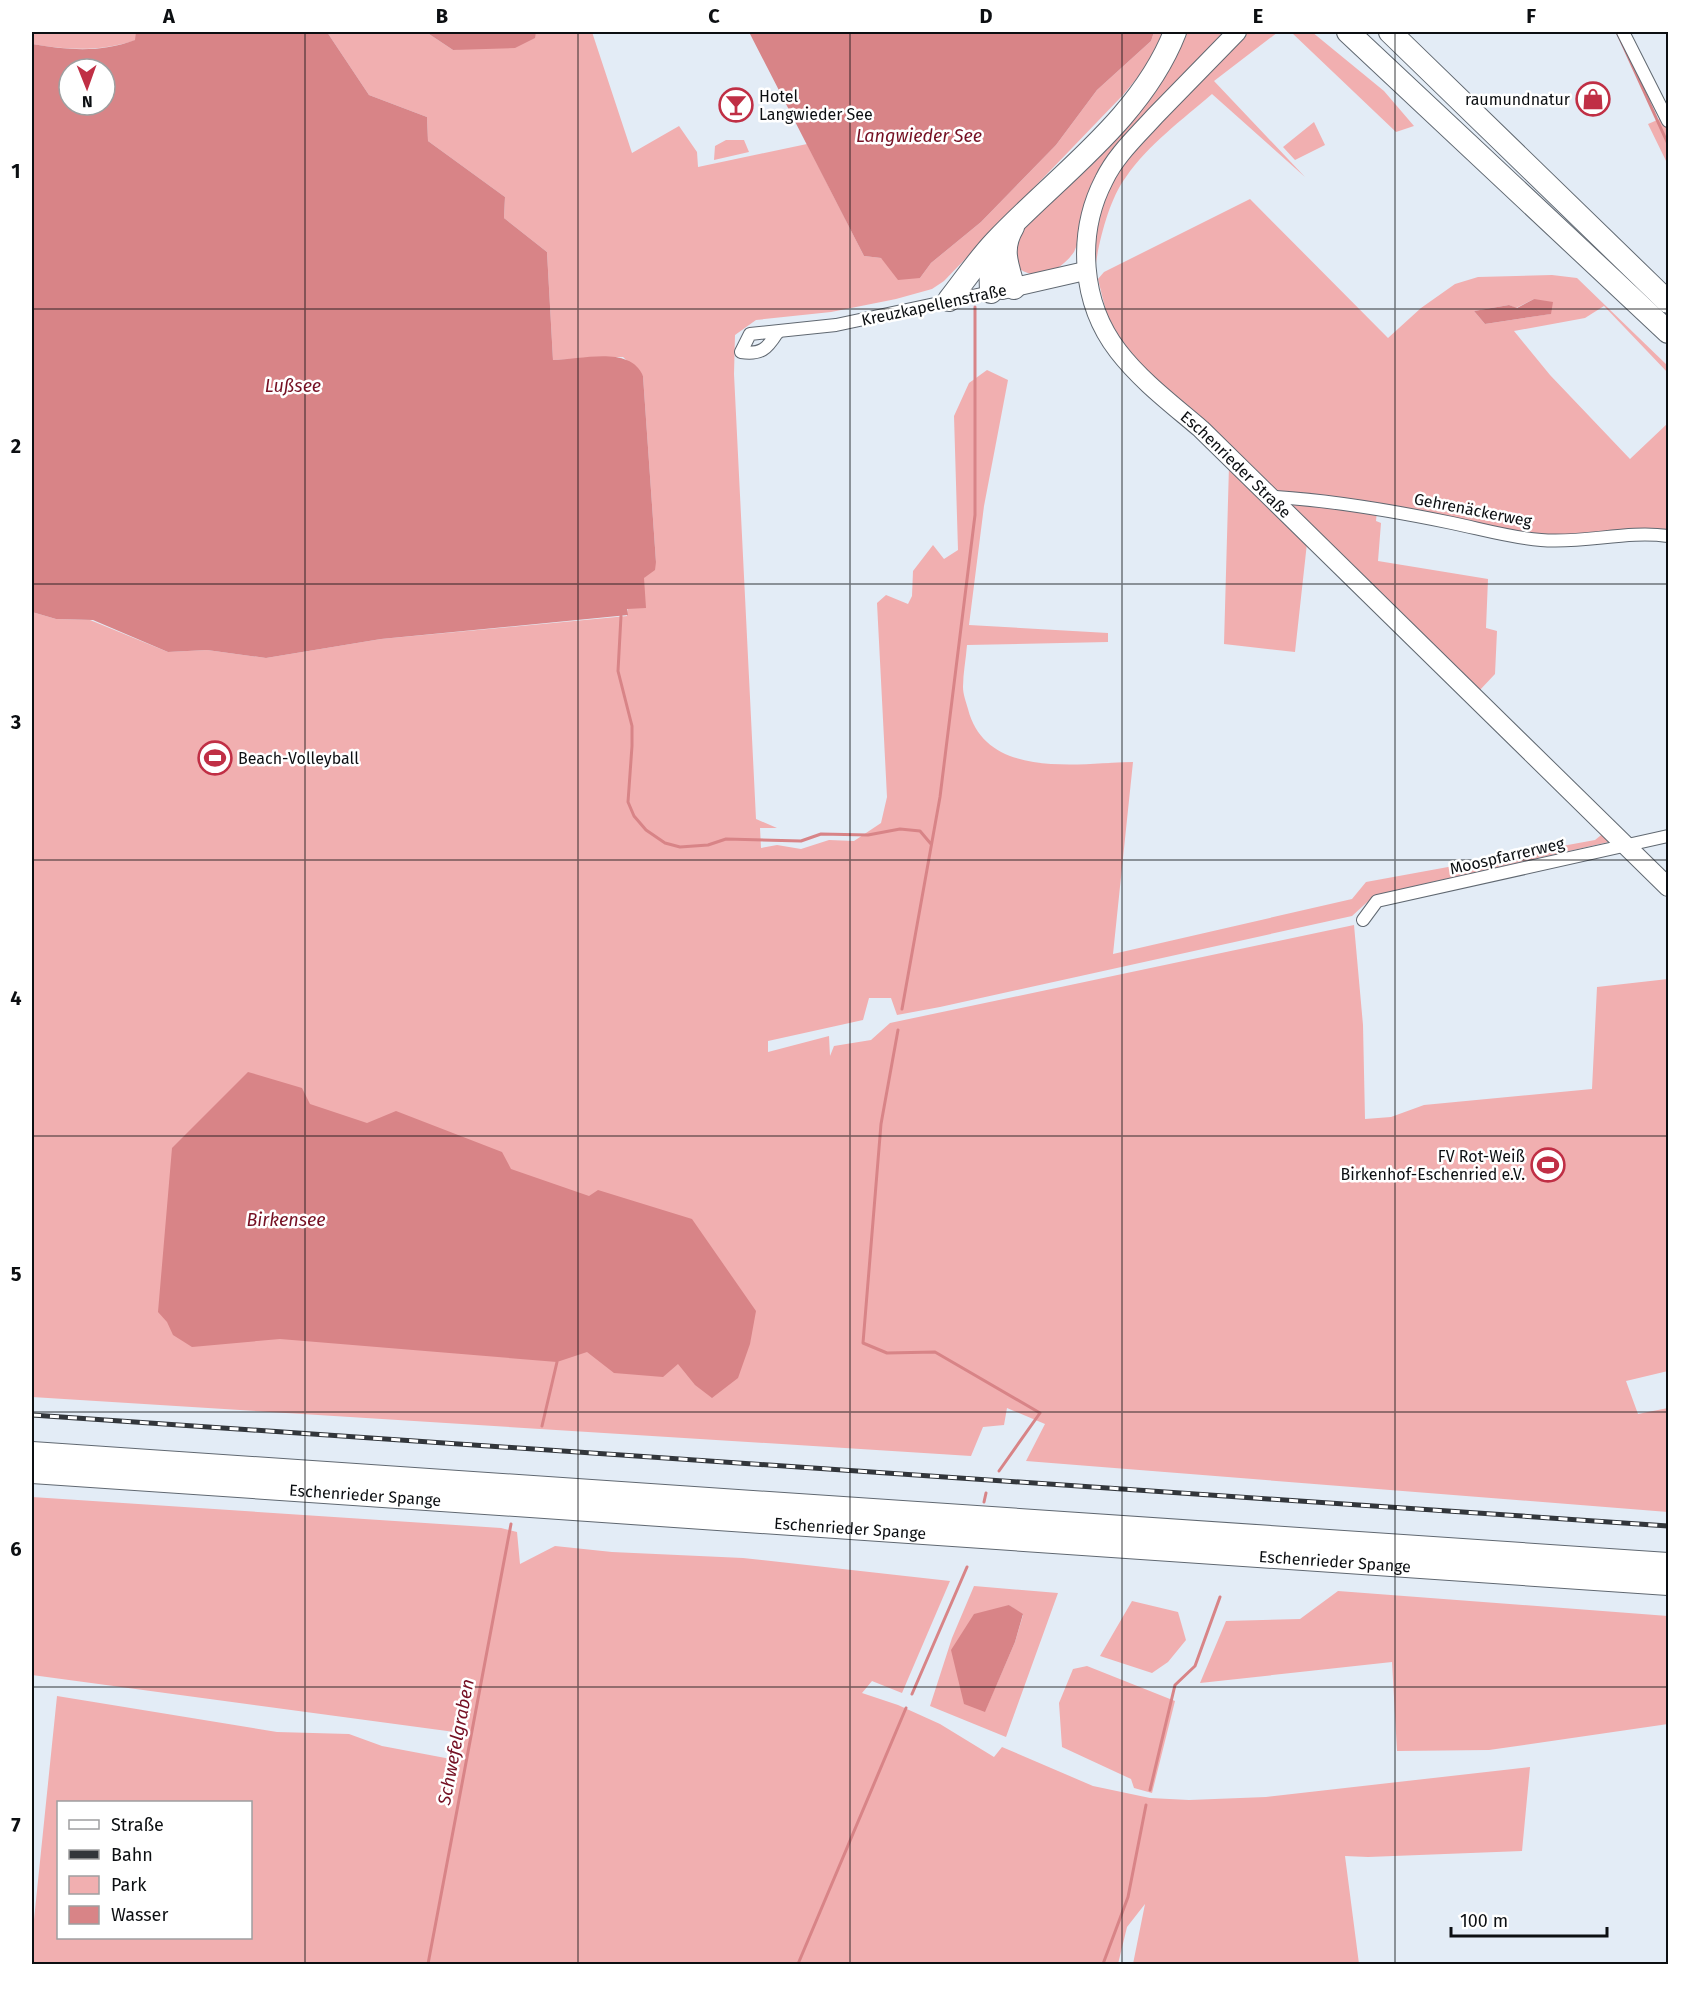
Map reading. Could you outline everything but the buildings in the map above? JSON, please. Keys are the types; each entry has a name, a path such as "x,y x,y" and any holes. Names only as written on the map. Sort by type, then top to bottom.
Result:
{"highway":[{"path":"949,300 994,243 1135,100 1151,78 1175,32"},
{"path":"1348,32 1668,332"},
{"path":"1390,32 1668,302"},
{"path":"1013,225 1005,240 1005,253 1014,288"},
{"path":"991,292 990,257 994,243"},
{"name":"Eschenrieder Spange","path":"32,1453 1668,1564"},
{"name":"Eschenrieder Spange","path":"32,1472 1668,1584"}],"street":[{"name":"Eschenrieder Straße","path":"1237,32 1124,150 1104,180 1090,216 1085,271 1094,305 1118,351 1668,887"},
{"path":"1623,32 1668,121"},
{"name":"Kreuzkapellenstraße","path":"781,331 836,325 1085,271"},
{"name":"Gehrenäckerweg","path":"1272,500 1276,497 1313,500 1384,510 1538,540 1588,540 1644,534 1668,536"},
{"name":"Moospfarrerweg","path":"1363,921 1377,901 1668,837"}],"green space":[{"path":"32,32 136,32 136,40 110,47 58,48 32,44"},
{"path":"327,32 426,32 453,50 534,38 536,32 592,32 632,153 679,126 697,152 698,167 807,144 864,256 881,258 920,278 931,263 981,222 1056,145 1097,90 1151,41 1154,32 1175,32 1123,95 944,281 932,289 896,299 831,312 756,320 735,335 734,374 756,819 777,828 760,828 761,848 777,845 801,849 829,840 854,841 881,823 887,797 877,603 886,595 908,604 912,596 913,571 933,545 944,559 958,550 954,416 969,383 987,370 1008,380 984,506 969,625 1108,633 1108,642 967,645 964,695 978,732 994,747 1014,757 1061,764 1133,762 1113,954 1352,899 1366,882 1595,840 1605,832 1613,841 1375,895 1352,916 940,1007 897,1015 891,998 869,998 863,1020 768,1041 768,1052 829,1036 830,1056 834,1046 871,1040 890,1023 1354,925 1363,1025 1365,1119 1391,1117 1424,1105 1592,1089 1597,987 1668,979 1668,1371 1626,1381 1638,1414 1668,1408 1668,1512 1026,1461 1045,1424 1007,1408 1004,1425 983,1427 971,1456 32,1397 32,612 56,619 90,620 168,652 207,650 266,658 381,639 627,616 633,594 656,562 643,376 623,357 553,360 547,252 504,218 505,197 428,141 427,117 369,95"},
{"path":"1183,32 1231,32 1117,150 1074,252 1068,259 1054,270 1038,275 1022,270 1014,264 1016,229"},
{"path":"1247,32 1278,32 1214,81 1305,177 1212,94 1155,143 1126,177 1106,218 1096,263 1091,256 1097,208 1127,153"},
{"path":"1291,32 1312,32 1384,91 1414,126 1396,132"},
{"path":"1662,118 1668,129 1668,165 1648,124"},
{"path":"1314,122 1325,145 1295,160 1283,147"},
{"path":"726,140 744,140 749,152 714,160 715,146"},
{"path":"1250,199 1388,338 1421,308 1455,284 1478,277 1552,275 1577,278 1668,366 1668,373 1604,306 1585,318 1514,331 1550,375 1630,459 1668,423 1668,534 1557,538 1278,493 1134,360 1108,320 1098,279 1104,272","holes":["1534,299 1550,314 1485,324 1474,311 1509,305 1516,308"]},
{"path":"1229,466 1307,543 1295,652 1224,644"},
{"path":"1284,503 1377,511 1376,521 1381,523 1378,561 1488,579 1486,628 1497,631 1495,674 1479,691"},
{"path":"32,1497 501,1528 517,1532 520,1564 555,1546 612,1552 743,1558 950,1581 902,1693 872,1681 862,1693 898,1705 940,1724 994,1757 1002,1747 1093,1786 1150,1798 1189,1800 1266,1797 1530,1767 1522,1851 1345,1856 1359,1964 1133,1964 1145,1904 1127,1927 1118,1964 32,1964 32,1939 57,1696 277,1732 349,1734 382,1746 456,1760 462,1733 32,1675"},
{"path":"974,1586 1058,1593 1006,1737 930,1706 952,1638","holes":["1009,1605 1023,1615 1015,1642 985,1711"]},
{"path":"1338,1591 1668,1616 1668,1724 1489,1750 1397,1751 1392,1662 1200,1683 1226,1621 1300,1619"},
{"path":"1132,1601 1178,1612 1186,1640 1168,1662 1152,1673 1100,1656"},
{"path":"1087,1666 1175,1701 1152,1793 1134,1788 1131,1779 1062,1747 1059,1703 1073,1669"}],"water":[{"name":"Lußsee","path":"136,32 327,32 369,95 427,117 428,141 505,197 504,218 547,252 553,360 616,357 637,366 643,376 656,562 655,570 644,578 646,608 627,609 628,615 381,639 266,658 207,650 168,652 93,620 56,619 32,612 32,44 58,48 97,49 135,40"},
{"path":"426,32 536,32 535,38 515,48 453,50"},
{"name":"Langwieder See","path":"749,32 1154,32 1151,41 1097,90 1056,145 981,222 931,263 920,278 898,280 881,258 864,256"},
{"path":"1534,299 1553,302 1551,314 1485,324 1474,311 1509,305 1517,308"},
{"name":"Birkensee","path":"248,1072 302,1088 310,1104 367,1123 396,1111 502,1152 511,1169 589,1196 598,1190 692,1219 756,1311 750,1344 738,1378 712,1398 695,1385 678,1364 663,1377 614,1373 587,1352 557,1362 280,1339 192,1347 173,1335 167,1322 158,1312 172,1148"},
{"path":"1009,1605 1023,1614 1015,1642 985,1712 964,1704 951,1650 974,1614"}],"waterway":[{"path":"1617,32 1668,144"},
{"path":"902,1009 940,797 975,515 975,307"},
{"path":"621,616 618,671 632,726 628,802 634,816 646,830 665,843 680,847 708,845 726,839 801,841 821,834 868,835 900,829 920,831 931,844"},
{"path":"898,1030 881,1124 863,1343 887,1353 935,1352 1040,1413 999,1471"},
{"name":"Schwefelgraben","path":"542,1426 557,1362"},
{"path":"984,1502 986,1493"},
{"name":"Schwefelgraben","path":"428,1964 511,1524"},
{"path":"912,1694 967,1567"},
{"path":"1150,1790 1175,1685 1195,1666 1220,1597"},
{"path":"798,1964 906,1708"},
{"path":"1103,1964 1128,1897 1146,1805"}],"railway":[{"path":"32,1415 1668,1526"}],"place":[{"name":"raumundnatur","path":"1593,99"},
{"name":"Hotel Langwieder See","path":"736,105"},
{"name":"Beach-Volleyball","path":"215,758"},
{"name":"FV Rot-Weiß Birkenhof-Eschenried e.V.","path":"1548,1165"}]}
